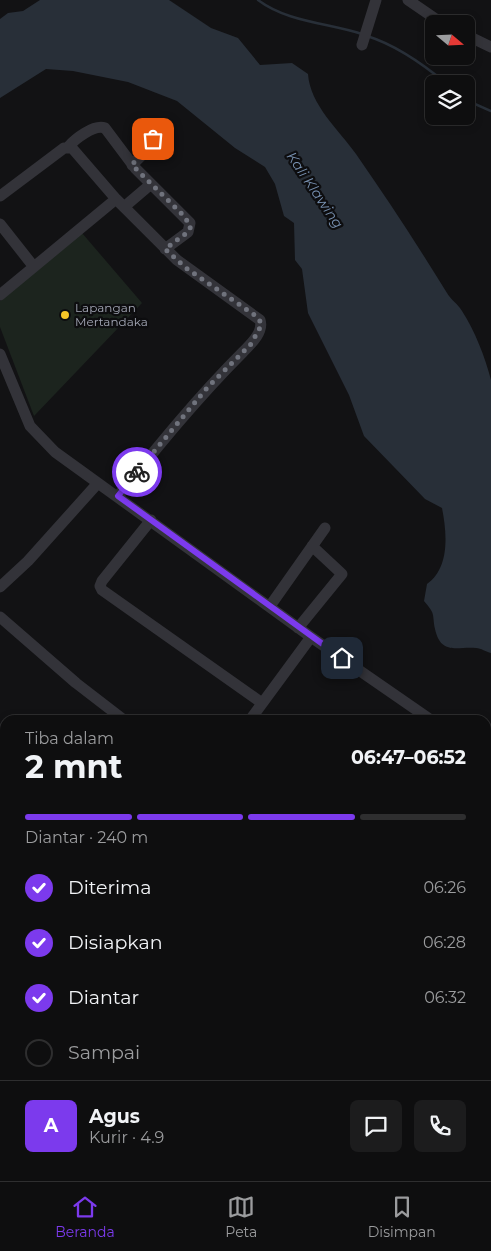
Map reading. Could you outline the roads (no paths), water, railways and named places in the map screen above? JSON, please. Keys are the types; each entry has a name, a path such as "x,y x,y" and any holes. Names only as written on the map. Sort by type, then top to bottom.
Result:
{"street":[{"path":"362,45 376,0"},
{"path":"408,0 430,15"},
{"path":"475,39 491,47"},
{"path":"0,196 64,148 68,147 77,138 102,127 132,165 190,223 188,232 165,249"},
{"path":"132,165 145,152 160,127"},
{"path":"68,147 76,150 120,203 165,249 186,268 256,316 262,324 251,344 207,388 118,496"},
{"path":"0,295 34,267 120,203 151,184"},
{"path":"0,224 34,267"},
{"path":"0,354 30,426 56,452 298,628 424,715"},
{"path":"0,587 28,561 98,482"},
{"path":"151,520 102,581 100,586 102,590 262,703"},
{"path":"270,606 325,528"},
{"path":"298,628 342,574 312,546"},
{"path":"0,617 76,683 118,715"},
{"path":"254,715 311,637"}],"water":[{"name":"Kali Klawing","path":"40,0 169,0 211,28 238,38 260,65 292,63 308,74 314,96 326,117 356,154 449,295 459,306 467,319 486,362 491,380 491,653 478,648 451,648 441,643 438,637 432,612 424,601 427,584 440,569 443,560 446,539 442,508 425,499 364,436 349,395 308,313 302,269 295,260 294,223 284,216 275,184 265,167 235,148 177,101 128,82 73,71 46,69 0,98 0,19 8,13 23,11"}],"waterway":[{"path":"258,0 295,18 362,34"},
{"path":"367,36 388,44 436,75"},
{"path":"475,104 491,111"}],"place":[{"name":"Lapangan Mertandaka","path":"65,315"}]}
